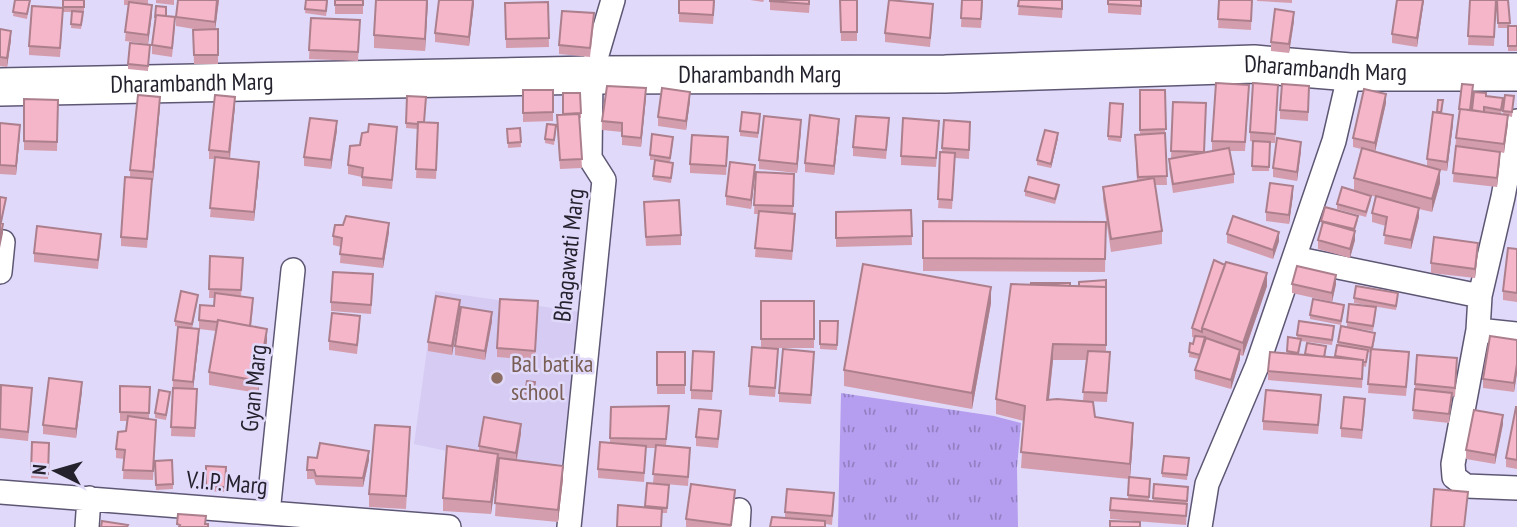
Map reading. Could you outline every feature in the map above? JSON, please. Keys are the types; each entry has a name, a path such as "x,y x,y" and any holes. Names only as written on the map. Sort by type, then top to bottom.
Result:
{"main road":[{"name":"Dharambandh Marg","path":"0,87 591,75 945,74 1254,64 1350,72 1517,72"}],"street":[{"name":"Bhagawati Marg","path":"569,527 604,180 590,158 591,75 613,0"},
{"path":"1200,527 1207,484 1257,366 1334,141 1350,72"},
{"path":"1517,121 1510,197 1480,296 1478,330 1453,464 1454,477 1466,486 1517,488"},
{"path":"0,272 3,242"},
{"path":"1294,258 1480,296"},
{"name":"Gyan Marg","path":"268,513 293,270"},
{"path":"1478,330 1517,334"},
{"name":"V.I.P. Marg","path":"0,492 449,527"},
{"path":"87,527 89,498"}],"shaded area":[{"name":"Bal batika school","path":"435,291 580,312 560,475 414,444"}],"green space":[{"path":"841,393 994,416 1021,423 1017,467 1018,527 838,527"}],"building":[{"path":"15,0 30,0 27,14 13,12"},
{"path":"63,0 84,0 84,7 63,7"},
{"path":"178,0 217,0 215,22 176,17"},
{"path":"306,0 327,0 326,11 305,9"},
{"path":"335,0 363,0 363,5 335,5"},
{"path":"376,0 427,0 425,39 374,35"},
{"path":"439,0 473,0 469,37 435,33"},
{"path":"679,0 714,0 713,15 679,13"},
{"path":"809,0 809,4 770,1"},
{"path":"840,0 857,0 857,32 841,32"},
{"path":"889,0 933,4 930,38 885,33"},
{"path":"962,0 982,0 981,19 961,18"},
{"path":"1019,0 1062,0 1062,9 1018,6"},
{"path":"1108,0 1141,0 1141,6 1108,4"},
{"path":"1219,0 1252,0 1251,21 1218,19"},
{"path":"1397,0 1423,0 1417,38 1392,34"},
{"path":"1470,0 1496,0 1494,37 1468,36"},
{"path":"1497,0 1508,0 1510,23 1498,23"},
{"path":"129,2 152,5 148,35 125,32"},
{"path":"548,2 549,38 506,39 505,3"},
{"path":"32,6 63,8 60,48 29,46"},
{"path":"156,6 166,7 166,16 156,15 155,18"},
{"path":"1275,9 1294,12 1289,44 1271,42"},
{"path":"72,11 83,12 81,25 71,24"},
{"path":"562,11 594,13 590,48 559,45"},
{"path":"156,15 175,17 172,48 152,45"},
{"path":"311,18 360,20 358,52 309,50"},
{"path":"1508,26 1517,26 1517,46 1508,46"},
{"path":"0,29 11,31 7,58 0,57"},
{"path":"218,29 218,55 194,55 193,30"},
{"path":"130,43 150,45 148,66 128,64"},
{"path":"1216,83 1249,85 1245,142 1212,141"},
{"path":"1253,83 1278,85 1275,134 1250,132"},
{"path":"1282,84 1309,86 1308,112 1280,110"},
{"path":"1462,84 1473,85 1470,110 1459,109"},
{"path":"607,86 646,88 641,138 622,136 622,123 602,121"},
{"path":"662,88 690,92 686,121 658,117"},
{"path":"1364,89 1386,94 1375,143 1353,138"},
{"path":"523,90 553,90 553,112 523,113"},
{"path":"1140,90 1165,90 1166,129 1140,130"},
{"path":"1474,92 1503,98 1501,110 1484,107 1484,112 1472,110"},
{"path":"563,93 580,93 581,113 563,114"},
{"path":"138,95 160,97 153,172 130,170"},
{"path":"215,95 235,97 229,152 209,150"},
{"path":"1505,95 1514,96 1512,112 1503,111"},
{"path":"407,96 426,97 424,122 406,123"},
{"path":"24,99 58,100 57,142 24,141"},
{"path":"1438,100 1443,100 1441,112 1437,112"},
{"path":"1173,102 1206,103 1204,152 1171,151"},
{"path":"1110,103 1123,104 1121,137 1108,136"},
{"path":"1460,109 1508,115 1504,144 1456,138"},
{"path":"742,112 760,114 758,133 740,131"},
{"path":"1433,112 1453,115 1447,162 1427,159"},
{"path":"579,114 582,159 560,160 557,115"},
{"path":"810,115 839,119 834,166 805,163"},
{"path":"764,116 801,120 797,164 759,160"},
{"path":"856,116 889,118 886,150 853,147"},
{"path":"310,118 337,121 331,160 304,157"},
{"path":"903,118 939,121 936,158 901,156"},
{"path":"944,120 970,122 969,150 942,148"},
{"path":"418,122 438,123 436,170 416,169"},
{"path":"0,123 20,125 16,166 0,165"},
{"path":"369,124 397,127 392,180 362,177 363,168 348,165 350,146 360,145 362,133 368,132"},
{"path":"547,124 556,125 554,140 545,139"},
{"path":"520,128 521,142 508,143 507,129"},
{"path":"1045,130 1058,133 1051,164 1037,160"},
{"path":"1165,133 1167,176 1138,177 1135,135"},
{"path":"652,134 673,137 670,158 650,155"},
{"path":"692,135 728,137 726,166 690,164"},
{"path":"1277,138 1301,142 1297,172 1273,168"},
{"path":"1253,141 1270,142 1269,167 1252,166"},
{"path":"1456,146 1500,152 1497,178 1453,173"},
{"path":"1229,148 1234,174 1173,184 1169,159"},
{"path":"1362,148 1440,170 1432,199 1354,178"},
{"path":"940,152 955,153 952,200 938,199"},
{"path":"215,157 259,162 254,212 210,208"},
{"path":"655,160 673,163 671,178 653,176"},
{"path":"730,162 755,165 751,200 726,196"},
{"path":"756,172 794,174 793,206 754,205"},
{"path":"125,177 152,179 147,239 121,237"},
{"path":"1029,177 1059,185 1055,199 1025,191"},
{"path":"1154,178 1162,231 1111,239 1103,187"},
{"path":"1270,183 1293,186 1289,215 1266,212"},
{"path":"1342,187 1371,196 1366,212 1337,204"},
{"path":"1376,196 1419,208 1411,240 1384,235 1387,217 1372,213"},
{"path":"0,197 6,198 1,222 0,222"},
{"path":"679,200 681,235 646,237 644,202"},
{"path":"1325,207 1358,216 1354,229 1321,221"},
{"path":"911,210 912,236 836,238 836,212"},
{"path":"759,211 795,214 792,251 755,248"},
{"path":"346,216 389,223 383,259 340,254 342,238 333,236 335,225 343,225"},
{"path":"1233,216 1279,232 1273,250 1227,234"},
{"path":"923,221 1106,222 1105,259 923,258"},
{"path":"1323,222 1355,231 1350,249 1318,240"},
{"path":"37,226 101,234 98,260 34,253"},
{"path":"1434,237 1478,243 1475,269 1431,263"},
{"path":"1508,248 1517,249 1517,293 1503,291"},
{"path":"210,256 243,258 241,290 209,289"},
{"path":"1214,260 1225,265 1202,332 1192,328"},
{"path":"1226,262 1267,273 1243,343 1202,328"},
{"path":"863,264 991,287 972,393 844,370"},
{"path":"1297,266 1336,275 1332,293 1292,284"},
{"path":"333,272 373,274 371,305 331,302"},
{"path":"1106,280 1106,287 1079,286 1079,282"},
{"path":"1030,283 1070,283 1070,286"},
{"path":"1011,284 1106,287 1106,345 1053,344 1047,400 1093,402 1095,417 1133,423 1130,464 1021,452 1025,406 996,399"},
{"path":"1356,286 1398,293 1396,306 1354,298"},
{"path":"181,291 198,295 192,324 175,321"},
{"path":"215,293 253,298 250,326 218,320 199,320 200,305 214,306"},
{"path":"436,296 460,300 452,346 428,342"},
{"path":"500,299 538,301 535,351 497,348"},
{"path":"1313,299 1344,305 1341,321 1310,315"},
{"path":"761,301 814,301 814,339 761,339"},
{"path":"1349,304 1376,307 1373,326 1347,322"},
{"path":"461,307 492,312 485,351 455,346"},
{"path":"332,313 360,316 357,345 329,341"},
{"path":"218,320 267,329 258,381 209,372"},
{"path":"820,321 838,321 837,345 820,344"},
{"path":"1299,321 1334,326 1332,340 1297,335"},
{"path":"1341,326 1375,333 1372,348 1338,342"},
{"path":"178,327 199,329 193,382 173,380"},
{"path":"1195,336 1205,337 1200,355 1189,352 1190,343 1193,344"},
{"path":"1490,336 1517,340 1514,383 1483,379"},
{"path":"1288,337 1301,339 1298,353 1287,351"},
{"path":"1206,338 1240,350 1231,380 1195,370"},
{"path":"1307,343 1326,346 1324,357 1305,354"},
{"path":"1337,345 1368,350 1366,362 1335,356"},
{"path":"752,347 778,349 775,388 749,386"},
{"path":"783,349 814,352 811,395 779,393"},
{"path":"1371,349 1409,352 1406,387 1368,384"},
{"path":"693,351 714,352 712,391 691,390"},
{"path":"1088,351 1110,352 1107,393 1083,392"},
{"path":"657,352 685,352 685,385 657,385"},
{"path":"1270,352 1363,360 1362,379 1268,371"},
{"path":"1417,355 1457,358 1455,388 1415,384"},
{"path":"49,378 82,382 76,429 43,425"},
{"path":"527,381 535,382 533,394 525,393"},
{"path":"1,385 32,388 28,432 0,429"},
{"path":"120,386 150,387 149,413 120,412"},
{"path":"173,388 197,389 195,428 171,427"},
{"path":"1415,389 1452,393 1449,414 1413,410"},
{"path":"159,390 170,392 166,415 155,413"},
{"path":"1266,390 1321,395 1318,425 1263,421"},
{"path":"1344,397 1365,399 1362,430 1341,428"},
{"path":"669,406 666,439 610,438 611,407"},
{"path":"1517,407 1517,460 1506,458"},
{"path":"699,409 721,411 718,439 696,437"},
{"path":"1474,410 1503,415 1495,455 1466,450"},
{"path":"128,416 156,420 153,471 123,470 125,450 116,449 118,432 126,431"},
{"path":"484,417 521,424 516,453 479,446"},
{"path":"375,425 410,427 406,496 369,494"},
{"path":"32,442 49,443 48,474 31,473"},
{"path":"600,442 646,446 644,473 598,469"},
{"path":"320,443 369,451 363,478 316,476 314,470 307,470 308,457 317,458"},
{"path":"656,445 690,448 688,477 653,474"},
{"path":"447,446 498,454 491,502 443,498"},
{"path":"1164,456 1189,458 1187,475 1162,473"},
{"path":"499,458 563,466 558,510 495,503"},
{"path":"172,460 173,484 156,485 155,461"},
{"path":"206,466 226,467 225,487 206,486"},
{"path":"1129,477 1150,479 1149,497 1128,495"},
{"path":"647,483 669,485 667,508 645,506"},
{"path":"691,484 735,490 731,525 686,519"},
{"path":"1154,484 1188,487 1187,501 1153,498"},
{"path":"787,489 834,493 832,516 785,512"},
{"path":"1434,489 1468,492 1464,527 1431,527"},
{"path":"1111,498 1187,504 1186,516 1110,510"},
{"path":"618,505 662,509 661,527 617,527"},
{"path":"178,514 206,516 205,524 208,524 208,527 179,527"},
{"path":"772,517 825,521 825,527 770,527"},
{"path":"102,521 128,525 101,527"},
{"path":"1110,521 1140,522 1140,527 1110,527"}],"place":[{"name":"Bal batika school","path":"497,378"}]}
